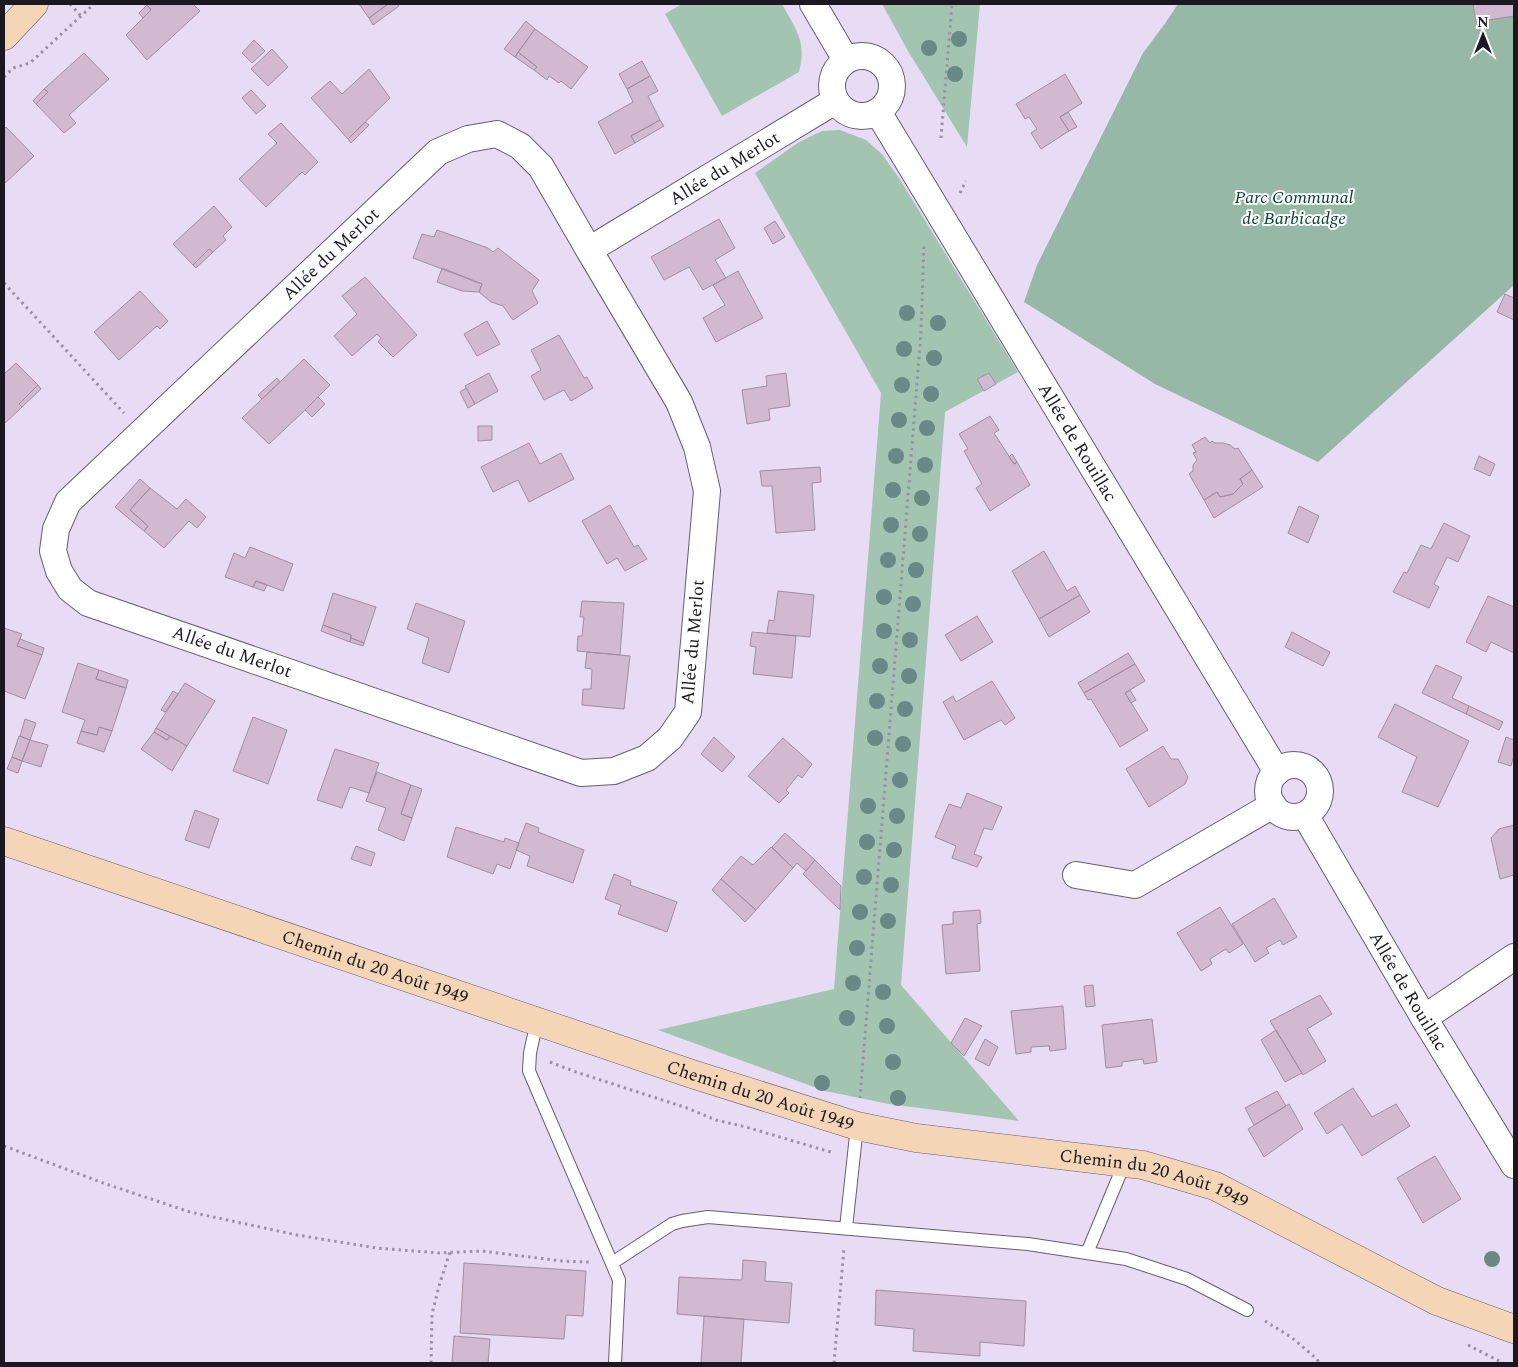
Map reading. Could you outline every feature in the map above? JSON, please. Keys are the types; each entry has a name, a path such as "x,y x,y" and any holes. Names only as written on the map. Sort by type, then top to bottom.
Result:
{"street":[{"path":"4,36 34,4"},
{"path":"813,4 846,60"},
{"path":"855,56 874,58 888,70 892,88 890,97 878,112 867,116 855,116 843,111 835,101 832,94 832,78 840,64 846,60 855,56"},
{"name":"Allée du Merlot","path":"589,250 835,101"},
{"name":"Allée de Rouillac","path":"878,112 936,230 1277,772"},
{"name":"Allée du Merlot","path":"497,134 520,146 541,167 589,250 679,402 697,447 707,491 688,712 670,738 647,758 614,771 581,774 88,602 70,589 59,571 53,551 56,529 68,502 438,152 468,139 497,134"},
{"path":"1293,766 1310,770 1316,777 1320,794 1312,810 1305,815 1290,817 1283,815 1272,805 1268,792 1272,778 1277,772 1293,766"},
{"path":"1076,875 1135,885 1272,805"},
{"name":"Allée de Rouillac","path":"1305,815 1424,1018 1514,1165"},
{"name":"Chemin du 20 Août 1949","path":"4,841 692,1074 857,1126 916,1138 1143,1164 1216,1186 1437,1301 1514,1329"},
{"path":"1424,1018 1514,957"}],"lane":[{"path":"537,1021 530,1053 530,1071 619,1280 614,1363"},
{"path":"846,1228 857,1126"},
{"path":"1087,1253 1125,1162"},
{"path":"612,1263 672,1224 708,1217 1028,1244 1126,1259 1188,1279 1247,1310"}],"path":[{"path":"70,4 81,16"},
{"path":"4,77 13,68 30,63 94,4"},
{"path":"941,138 952,4"},
{"path":"857,1126 919,353 924,243 936,230 966,181"},
{"path":"4,283 142,432"},
{"path":"4,1146 106,1184 190,1212 297,1235 376,1248 439,1254 482,1251 562,1261 612,1263"},
{"path":"834,1363 846,1228"},
{"path":"431,1363 432,1314 450,1252"},
{"path":"1247,1310 1291,1337 1317,1359 1319,1363"}],"green space":[{"path":"682,4 782,4 796,29 801,44 802,52 799,72 722,116 665,14"},
{"path":"882,4 980,4 967,147 908,51"},
{"name":"Parc Communal de Barbicadge","path":"1178,4 1514,4 1514,285 1318,462 1155,384 1024,302 1037,265 1143,53"},
{"path":"840,130 866,140 882,154 899,178 1018,372 945,412 901,985 1019,1121 889,1104 825,1091 658,1030 834,989 881,393 755,173 799,142 822,131"}],"building":[{"path":"148,4 193,4 200,11 147,60 126,35 151,10"},
{"path":"359,4 388,4 369,18"},
{"path":"388,4 398,4 399,6 373,25 369,18"},
{"path":"1473,4 1514,4 1514,16 1476,22"},
{"path":"147,5 151,10 143,18 139,13"},
{"path":"526,21 535,29 515,57 504,49"},
{"path":"535,29 588,67 571,89 561,81 559,83 549,76 547,80 534,70 537,67 518,52"},
{"path":"254,40 265,51 252,63 242,53"},
{"path":"272,49 288,67 268,86 251,69"},
{"path":"518,52 537,67 534,70 515,57"},
{"path":"84,53 109,79 69,115 76,123 64,133 36,104 48,92 44,89"},
{"path":"642,61 650,76 627,89 619,74"},
{"path":"369,69 390,98 348,139 311,98 330,81 342,94"},
{"path":"1065,74 1082,103 1060,117 1069,131 1041,149 1031,133 1037,129 1029,117 1025,119 1016,104"},
{"path":"650,76 658,91 648,96 660,120 631,136 635,143 615,154 598,122 633,102 627,89"},
{"path":"44,89 48,92 36,104 33,101"},
{"path":"251,90 266,106 256,114 242,98"},
{"path":"1068,112 1077,127 1069,131 1060,117"},
{"path":"660,120 664,126 635,143 631,136"},
{"path":"365,122 369,125 351,143 348,139"},
{"path":"281,123 318,162 305,175 302,172 266,207 239,179 277,143 268,134"},
{"path":"6,127 34,156 4,184 4,129"},
{"path":"214,206 232,227 223,236 226,240 213,252 209,249 193,265 173,244"},
{"path":"719,219 735,248 715,260 726,278 703,290 689,267 664,280 651,257"},
{"path":"775,221 785,237 773,244 764,228"},
{"path":"437,230 488,248 493,252 498,248 539,280 532,291 538,303 513,320 503,306 491,302 479,292 482,284 413,258 422,234 434,237"},
{"path":"209,249 213,252 196,268 193,265"},
{"path":"442,268 482,284 479,292 462,291 437,282"},
{"path":"738,271 763,318 716,342 703,318 725,305 713,285"},
{"path":"365,277 417,335 393,357 378,342 381,338 377,334 352,356 334,336 357,314 342,296"},
{"path":"140,291 168,321 160,329 157,326 119,360 94,332"},
{"path":"1505,294 1514,298 1514,320 1497,312"},
{"path":"487,321 500,344 477,356 464,334"},
{"path":"559,335 584,378 587,377 593,388 571,401 564,390 544,400 531,376 541,370 531,350"},
{"path":"304,359 330,385 269,444 242,418"},
{"path":"16,363 38,385 19,404 22,407 4,424 4,374"},
{"path":"489,373 498,391 475,404 465,386"},
{"path":"786,373 790,406 769,409 770,420 747,424 742,390 767,386 766,376"},
{"path":"989,373 996,384 984,391 977,379"},
{"path":"277,378 280,382 262,399 258,395"},
{"path":"38,385 41,389 22,407 19,404"},
{"path":"466,388 475,404 468,408 460,392"},
{"path":"318,397 325,404 312,417 305,410"},
{"path":"990,416 999,430 994,433 1014,464 1017,462 1030,485 990,511 976,488 982,484 964,451 968,449 959,434"},
{"path":"478,426 492,426 492,440 478,441"},
{"path":"1205,437 1210,443 1212,441 1230,445 1235,449 1238,448 1252,470 1240,479 1243,484 1233,494 1220,497 1217,492 1204,500 1189,474 1193,471 1193,465 1197,460 1193,453 1196,452 1192,445"},
{"path":"529,443 540,464 561,453 574,479 529,502 518,480 493,492 481,467"},
{"path":"1012,454 1017,462 1014,464 1009,457"},
{"path":"1479,456 1495,464 1490,476 1474,469"},
{"path":"820,467 821,482 812,483 815,530 776,533 772,486 762,486 760,471"},
{"path":"1252,470 1263,487 1214,518 1204,500 1217,492 1220,497 1233,494 1243,484 1240,479"},
{"path":"140,479 150,488 130,510 148,526 144,531 115,507"},
{"path":"150,488 177,509 186,499 206,517 197,528 189,521 164,548 144,531 148,526 130,510"},
{"path":"610,505 634,547 638,545 647,559 625,571 617,558 607,564 582,521"},
{"path":"1299,506 1319,516 1308,543 1288,533"},
{"path":"1444,523 1470,536 1458,562 1447,557 1434,584 1439,587 1429,608 1393,592 1404,572 1407,573 1421,545 1431,549"},
{"path":"250,547 293,564 283,591 256,581 253,587 225,577 234,553 245,558"},
{"path":"1044,551 1067,591 1075,586 1080,595 1039,619 1012,571"},
{"path":"256,581 267,585 264,591 253,587"},
{"path":"778,591 814,595 810,637 767,633 769,620 774,621"},
{"path":"333,593 376,607 364,643 351,638 351,635 323,625"},
{"path":"1080,595 1090,612 1049,637 1039,619"},
{"path":"1488,596 1514,607 1514,653 1491,642 1486,652 1466,642"},
{"path":"582,601 624,603 620,655 577,651 578,636 582,636 584,617 580,617"},
{"path":"416,603 465,621 449,673 422,663 429,638 407,629"},
{"path":"977,616 993,642 961,661 945,635"},
{"path":"323,625 351,635 350,642 321,631"},
{"path":"4,628 22,634 17,646 42,655 25,699 4,691"},
{"path":"752,632 796,636 792,678 753,674 756,647 750,646"},
{"path":"1292,632 1330,652 1323,666 1285,647"},
{"path":"351,638 364,643 363,646 350,642"},
{"path":"20,639 44,648 42,655 17,646"},
{"path":"587,652 630,656 624,709 582,705 583,689 591,689 592,669 585,668"},
{"path":"1128,653 1135,664 1084,693 1078,683"},
{"path":"78,663 99,670 96,679 126,688 112,731 99,727 97,735 81,731 85,720 62,712"},
{"path":"1135,664 1145,681 1125,693 1148,730 1120,747 1091,699 1088,700 1084,693"},
{"path":"1436,665 1462,677 1452,698 1469,706 1466,714 1422,693"},
{"path":"99,670 128,680 126,688 96,679"},
{"path":"992,681 1015,718 1005,725 1001,720 964,740 943,702 953,696 956,702"},
{"path":"185,683 215,701 187,746 156,728"},
{"path":"1130,690 1136,700 1131,703 1125,693"},
{"path":"173,691 178,694 165,712 161,710"},
{"path":"1395,704 1469,741 1438,807 1402,792 1417,757 1378,737"},
{"path":"1469,706 1503,722 1499,730 1466,714"},
{"path":"253,717 287,730 268,784 233,771"},
{"path":"25,719 36,723 30,740 20,736"},
{"path":"99,727 112,731 104,752 77,743 81,731 97,735"},
{"path":"156,728 170,736 167,740 154,732"},
{"path":"154,732 167,740 170,736 187,746 172,771 141,749"},
{"path":"19,736 30,740 22,761 12,757"},
{"path":"714,737 735,757 722,772 701,754"},
{"path":"1506,737 1514,740 1514,755 1511,766 1498,762"},
{"path":"783,738 812,764 802,778 798,775 786,790 789,793 779,803 748,776"},
{"path":"30,740 48,745 41,767 22,761"},
{"path":"1163,746 1171,759 1178,759 1188,777 1185,784 1149,807 1126,769"},
{"path":"335,749 379,763 369,793 350,787 342,808 317,800"},
{"path":"12,757 22,761 18,773 7,769"},
{"path":"377,772 411,785 401,814 412,818 404,841 378,830 386,808 366,801"},
{"path":"411,785 422,789 412,818 401,814"},
{"path":"967,793 1002,807 992,830 984,828 974,854 982,857 977,867 952,858 956,846 935,837 949,804 961,808"},
{"path":"195,810 219,819 209,848 185,840"},
{"path":"526,823 539,828 538,832 584,850 573,883 527,866 530,856 516,850"},
{"path":"1514,825 1514,875 1500,879 1491,838 1499,829"},
{"path":"456,827 504,842 505,838 519,843 510,869 497,864 493,874 447,857"},
{"path":"785,833 815,860 806,871 797,863 793,868 772,847"},
{"path":"356,846 375,853 371,866 351,859"},
{"path":"771,847 793,868 756,910 721,879 741,856 753,865"},
{"path":"815,860 841,886 840,910 803,874"},
{"path":"614,874 631,881 630,885 677,902 667,932 618,914 621,905 605,899"},
{"path":"721,879 756,910 745,922 712,890"},
{"path":"1274,898 1297,937 1283,945 1280,940 1266,948 1269,953 1255,962 1232,924"},
{"path":"1220,907 1243,944 1229,953 1226,949 1210,959 1212,964 1201,971 1177,933"},
{"path":"980,910 981,923 977,924 980,971 946,974 942,925 953,924 953,912"},
{"path":"1093,985 1095,1006 1086,1007 1084,986"},
{"path":"1320,995 1332,1014 1307,1029 1326,1061 1303,1075 1270,1021"},
{"path":"1063,1006 1066,1049 1050,1051 1049,1046 1031,1047 1031,1052 1016,1054 1011,1011"},
{"path":"965,1018 982,1026 964,1056 951,1043"},
{"path":"1152,1019 1157,1062 1144,1064 1143,1059 1122,1062 1122,1066 1106,1068 1102,1025"},
{"path":"1276,1030 1302,1073 1285,1082 1261,1040"},
{"path":"985,1039 998,1047 989,1066 975,1059"},
{"path":"1353,1088 1372,1117 1396,1104 1410,1126 1362,1156 1342,1124 1327,1134 1314,1113"},
{"path":"1277,1091 1286,1106 1254,1125 1245,1108"},
{"path":"1289,1104 1303,1129 1264,1157 1248,1129"},
{"path":"1435,1156 1461,1199 1423,1223 1397,1178"},
{"path":"743,1260 766,1262 765,1281 792,1283 789,1323 677,1314 679,1277 742,1280"},
{"path":"464,1263 586,1271 583,1316 566,1315 564,1339 460,1333"},
{"path":"876,1290 1026,1301 1024,1346 980,1342 980,1356 913,1351 914,1329 875,1325"},
{"path":"704,1316 744,1319 741,1363 701,1363"},
{"path":"454,1336 490,1339 488,1363 452,1363"}]}
